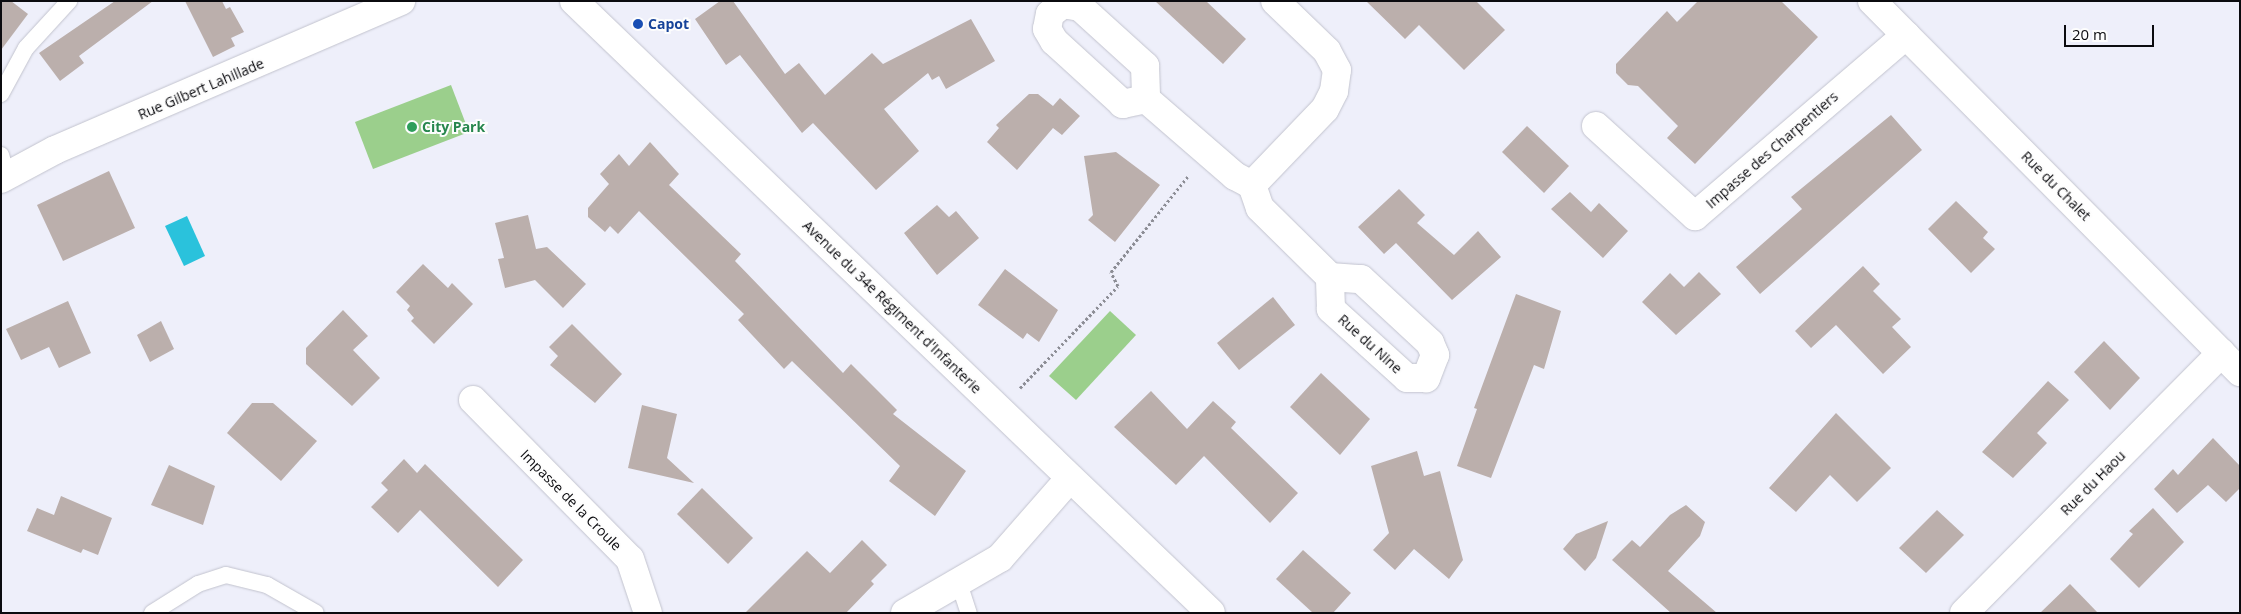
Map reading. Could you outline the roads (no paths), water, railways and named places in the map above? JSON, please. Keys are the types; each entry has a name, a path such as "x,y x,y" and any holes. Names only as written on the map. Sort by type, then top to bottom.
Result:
{"street":[{"name":"Rue Gilbert Lahillade","path":"3,170 55,150 401,1"},
{"name":"Avenue du 34e Régiment d'Infanterie","path":"574,1 1211,613"},
{"path":"1252,185 1325,109 1334,90 1338,70 1327,51 1275,1"},
{"name":"Rue du Chalet","path":"1872,1 2240,372"},
{"name":"Impasse des Charpentiers","path":"1596,126 1696,216 1906,35"},
{"path":"1146,99 1207,152 1252,185 1260,208 1330,278"},
{"name":"Rue du Haou","path":"1964,613 2221,353"},
{"name":"Impasse de la Croule","path":"473,400 630,559 648,613"},
{"path":"905,613 958,580 1000,558 1070,478"}],"lane":[{"path":"1,94 26,48 69,1"},
{"path":"152,613 198,584 226,574 267,585 316,613"},
{"path":"958,580 969,613"}],"water":[{"path":"187,216 205,256 184,266 165,226"}],"place":[{"name":"Capot","path":"638,24"},
{"name":"City Park","path":"412,127"}]}
